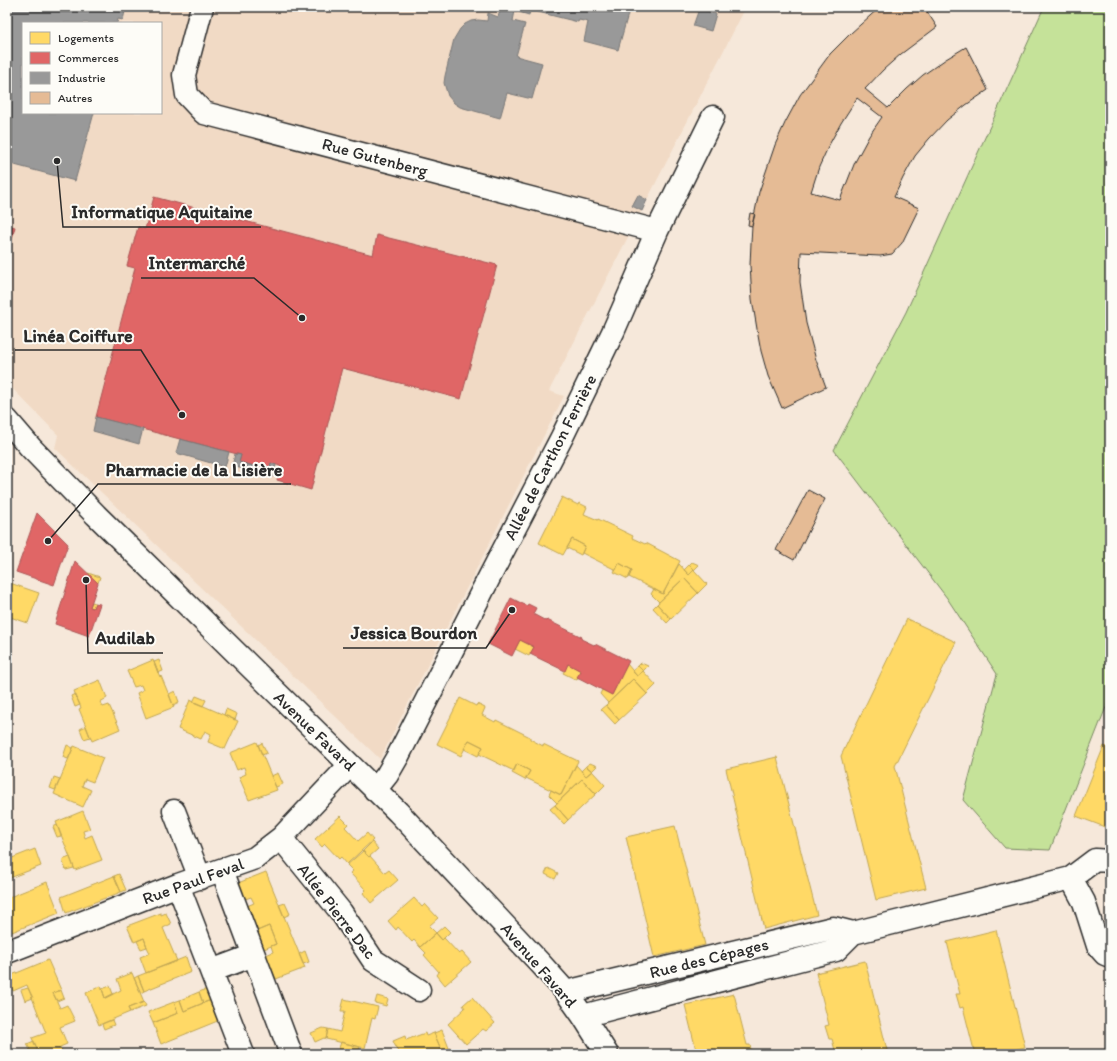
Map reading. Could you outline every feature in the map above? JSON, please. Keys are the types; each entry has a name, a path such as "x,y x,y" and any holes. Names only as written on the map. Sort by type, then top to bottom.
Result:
{"street":[{"name":"Rue Gutenberg","path":"202,7 184,75 187,95 204,113 657,231"},
{"name":"Allée de Carthon Ferrière","path":"376,790 398,756 562,437 612,332 657,231 713,117"},
{"name":"Avenue Favard","path":"7,420 31,448 96,515 376,790 540,963 566,992 607,1054"},
{"name":"Rue Paul Feval","path":"7,952 178,885 255,858 281,838 350,765"},
{"path":"174,811 200,878"},
{"name":"Allée Pierre Dac","path":"281,838 341,912 373,960 419,990"},
{"name":"Rue des Cépages","path":"566,992 833,928 853,933 1071,878 1095,860 1110,861"},
{"path":"222,870 254,955 284,1052"},
{"path":"1071,878 1084,902 1098,946 1105,954 1110,956"},
{"path":"178,885 243,1054"},
{"name":"Rue des Cépages","path":"583,1016 836,950 853,933"},
{"path":"211,971 254,955"}],"shaded area":[{"path":"7,7 746,7 549,391 564,396 380,759 55,448 58,435 7,383"}],"green space":[{"path":"1044,7 1110,7 1110,697 1050,850 1005,848 963,800 997,674 947,598 834,450 906,312"}],"building: Logements":[{"path":"562,497 578,505 579,503 587,507 584,514 633,536 632,538 645,544 646,543 680,561 663,594 629,577 632,570 619,563 616,570 582,553 585,546 572,539 563,555 539,543"},
{"path":"572,539 585,546 581,555 567,548"},
{"path":"692,562 699,565 694,570 689,565"},
{"path":"619,563 632,570 628,579 614,572"},
{"path":"679,564 689,575 694,570 707,584 698,593 684,578 659,602 651,594 654,589 663,594"},
{"path":"689,565 694,570 689,575 684,570"},
{"path":"88,573 100,577 98,583"},
{"path":"684,578 698,593 671,619 657,604"},
{"path":"7,582 39,593 28,623 7,616"},
{"path":"92,602 95,603 93,608 90,607"},
{"path":"657,604 671,619 667,623 653,608"},
{"path":"907,619 956,642 895,766 926,888 876,900 841,756"},
{"path":"520,640 534,647 529,656 515,649"},
{"path":"153,660 174,707 146,718 137,693 143,690 141,685 134,687 127,671"},
{"path":"159,660 163,671 158,673 154,662"},
{"path":"641,663 648,666 643,671 638,666"},
{"path":"568,664 581,671 577,680 563,673"},
{"path":"627,664 637,676 643,671 656,685 647,694 633,679 608,703 600,694 602,690 612,695"},
{"path":"638,666 643,671 637,676 632,671"},
{"path":"633,679 647,694 619,720 606,705"},
{"path":"100,680 107,698 100,702 103,707 109,705 120,729 92,741 79,709 81,708 74,691"},
{"path":"175,691 179,702 173,705 169,694"},
{"path":"75,694 80,705 75,707 71,696"},
{"path":"196,696 206,700 203,706 193,702"},
{"path":"460,698 476,706 477,704 485,708 482,715 495,722 496,720 530,737 530,739 543,746 543,744 578,761 561,795 526,778 530,771 517,764 514,771 479,754 483,747 469,740 461,756 437,744"},
{"path":"190,700 238,721 225,749 208,742 211,734 205,731 201,739 178,729"},
{"path":"606,705 619,720 615,724 601,709"},
{"path":"226,709 237,714 235,720 224,715"},
{"path":"86,726 90,737 84,739 80,729"},
{"path":"469,740 483,747 478,756 464,749"},
{"path":"257,742 277,790 249,800 239,777 246,774 244,767 237,770 230,753"},
{"path":"262,743 267,753 262,755 258,745"},
{"path":"67,745 73,748 68,759 63,757"},
{"path":"74,746 103,758 93,782 85,779 82,786 91,790 83,807 54,794"},
{"path":"1104,746 1110,748 1110,829 1076,816"},
{"path":"777,757 817,915 764,929 726,769"},
{"path":"590,763 597,766 592,771 586,766"},
{"path":"517,764 530,771 525,780 512,773"},
{"path":"576,765 586,776 592,771 605,785 596,794 582,779 557,803 549,795 551,790 561,795"},
{"path":"586,766 592,771 586,776 581,771"},
{"path":"278,773 283,784 276,787 271,776"},
{"path":"54,777 60,779 55,790 50,788"},
{"path":"582,779 596,794 568,820 555,805"},
{"path":"555,805 568,820 564,824 550,809"},
{"path":"83,811 90,829 83,831 85,838 92,835 102,860 75,870 56,822"},
{"path":"340,816 348,824 345,827 358,841 367,833 373,840 347,864 341,857 339,859 325,844 322,847 315,839"},
{"path":"57,825 61,836 57,837 53,827"},
{"path":"675,826 705,945 654,957 626,837"},
{"path":"372,842 378,849 369,857 363,851"},
{"path":"35,849 41,866 7,879 7,860"},
{"path":"363,851 369,857 370,856 385,873 389,870 398,880 371,903 363,893 366,890 350,873 353,871 347,865"},
{"path":"70,857 74,868 66,870 62,860"},
{"path":"548,868 558,873 555,879 545,874"},
{"path":"266,872 305,968 276,979 266,955 273,952 271,946 276,944 269,926 257,931 247,906 254,903 251,897 245,899 238,883"},
{"path":"119,874 126,890 121,892 114,876"},
{"path":"114,876 121,892 66,913 61,897"},
{"path":"47,882 59,913 7,934 7,898"},
{"path":"414,898 422,907 425,904 438,918 429,926 436,933 420,947 414,940 412,942 398,927 396,930 388,921"},
{"path":"285,903 290,914 284,917 279,905"},
{"path":"161,913 161,915 166,913 171,924 163,928 177,961 146,973 140,957 150,953 144,938 134,942 127,926"},
{"path":"269,926 276,944 264,949 257,931"},
{"path":"444,926 450,932 442,940 436,933"},
{"path":"996,930 1025,1047 996,1054 975,1054 963,1007 960,1008 956,994 960,994 947,942"},
{"path":"436,933 442,940 444,938 459,954 462,952 471,962 445,985 437,975 439,972 424,955 426,953 420,947"},
{"path":"144,938 147,947 141,949 137,941"},
{"path":"305,951 309,962 303,964 299,954"},
{"path":"186,957 191,972 144,991 138,976"},
{"path":"48,960 61,990 53,993 60,1008 67,1005 75,1021 60,1027 67,1044 60,1047 63,1053 70,1051 71,1054 39,1054 32,1038 46,1033 27,985 13,991 7,977"},
{"path":"865,961 888,1054 836,1054 832,1039 829,1039 825,1026 829,1025 816,973"},
{"path":"132,973 144,1002 128,1008 130,1012 99,1025 86,993 101,986 105,998 121,990 117,979"},
{"path":"138,976 144,991 141,993 134,978"},
{"path":"110,986 113,994 105,998 102,989"},
{"path":"28,988 33,998 25,1001 21,990"},
{"path":"207,989 211,1000 203,1003 199,992"},
{"path":"61,990 64,998 57,1001 53,993"},
{"path":"199,992 203,1003 184,1011 180,1000"},
{"path":"734,994 747,1045 750,1045 752,1054 697,1054 685,1005"},
{"path":"377,996 388,999 386,1006 375,1003"},
{"path":"472,997 495,1023 486,1031 483,1029 466,1044 448,1024 465,1008 463,1005"},
{"path":"344,999 378,1007 375,1019 372,1018 365,1048 326,1039 328,1029 340,1032 345,1011 341,1011"},
{"path":"180,1000 184,1011 211,1000 220,1020 161,1044 153,1023 178,1013 174,1002"},
{"path":"144,1002 146,1006 130,1012 128,1008"},
{"path":"174,1002 178,1013 153,1023 148,1012"},
{"path":"112,1020 114,1025 104,1029 102,1024"},
{"path":"323,1028 328,1029 326,1039 324,1038 315,1042 311,1033"},
{"path":"442,1030 451,1054 443,1054 434,1033"},
{"path":"425,1033 426,1036 434,1033 443,1054 399,1054 393,1041 405,1036 406,1040"},
{"path":"34,1041 38,1051 32,1054 27,1044"},
{"path":"341,1042 360,1047 358,1054 335,1054 335,1051 338,1051"}],"building: Commerces":[{"path":"154,197 373,255 377,235 497,265 461,399 342,368 311,490 277,480 280,466 271,463 269,470 239,462 241,455 96,417 135,268 127,266 138,227 145,229"},
{"path":"7,225 15,227 7,258"},
{"path":"37,513 68,544 54,585 16,572"},
{"path":"75,561 98,583 90,607 93,608 95,603 100,604 89,636 55,624"},
{"path":"511,598 527,606 528,604 536,608 533,614 546,621 547,620 582,637 581,639 594,645 595,644 629,661 612,695 577,677 581,671 568,664 565,671 530,654 534,647 520,640 512,656 488,644"}],"building: Industrie":[{"path":"7,7 126,7 123,20 118,19 117,22 22,22 22,114 94,114 75,181 7,163"},
{"path":"498,7 630,7 618,50 584,41 588,22 579,20 578,22 530,10 529,15 515,11 513,21 525,24 516,56 542,63 532,99 507,93 500,118 460,107 448,96 444,83 454,39 460,29 471,21 487,21 488,13 498,17 501,8"},
{"path":"699,9 716,14 711,31 693,26"},
{"path":"638,195 647,200 642,211 632,206"},
{"path":"96,417 143,429 139,444 93,431"},
{"path":"180,439 229,452 225,467 176,453"},
{"path":"235,454 241,455 239,462 269,470 271,463 276,465 273,477 232,466"}],"building: Autres":[{"path":"880,7 924,7 937,27 901,54 865,89 888,108 923,75 966,47 988,90 947,120 915,156 894,197 919,208 902,243 892,254 880,256 801,252 800,282 806,323 816,360 826,387 782,408 768,376 761,351 752,299 750,265 752,226 759,192 775,145 785,123 800,95 830,54","holes":["857,98 882,117 869,136 855,162 840,200 811,192 819,167 829,145"]},
{"path":"750,213 755,214 752,226 748,225"},
{"path":"808,490 825,499 794,560 776,550"}],"place":[{"name":"Informatique Aquitaine","path":"57,161"},
{"name":"Intermarché","path":"302,318"},
{"name":"Linéa Coiffure","path":"182,415"},
{"name":"Pharmacie de la Lisière","path":"48,541"},
{"name":"Audilab","path":"86,580"},
{"name":"Jessica Bourdon","path":"512,610"}]}
